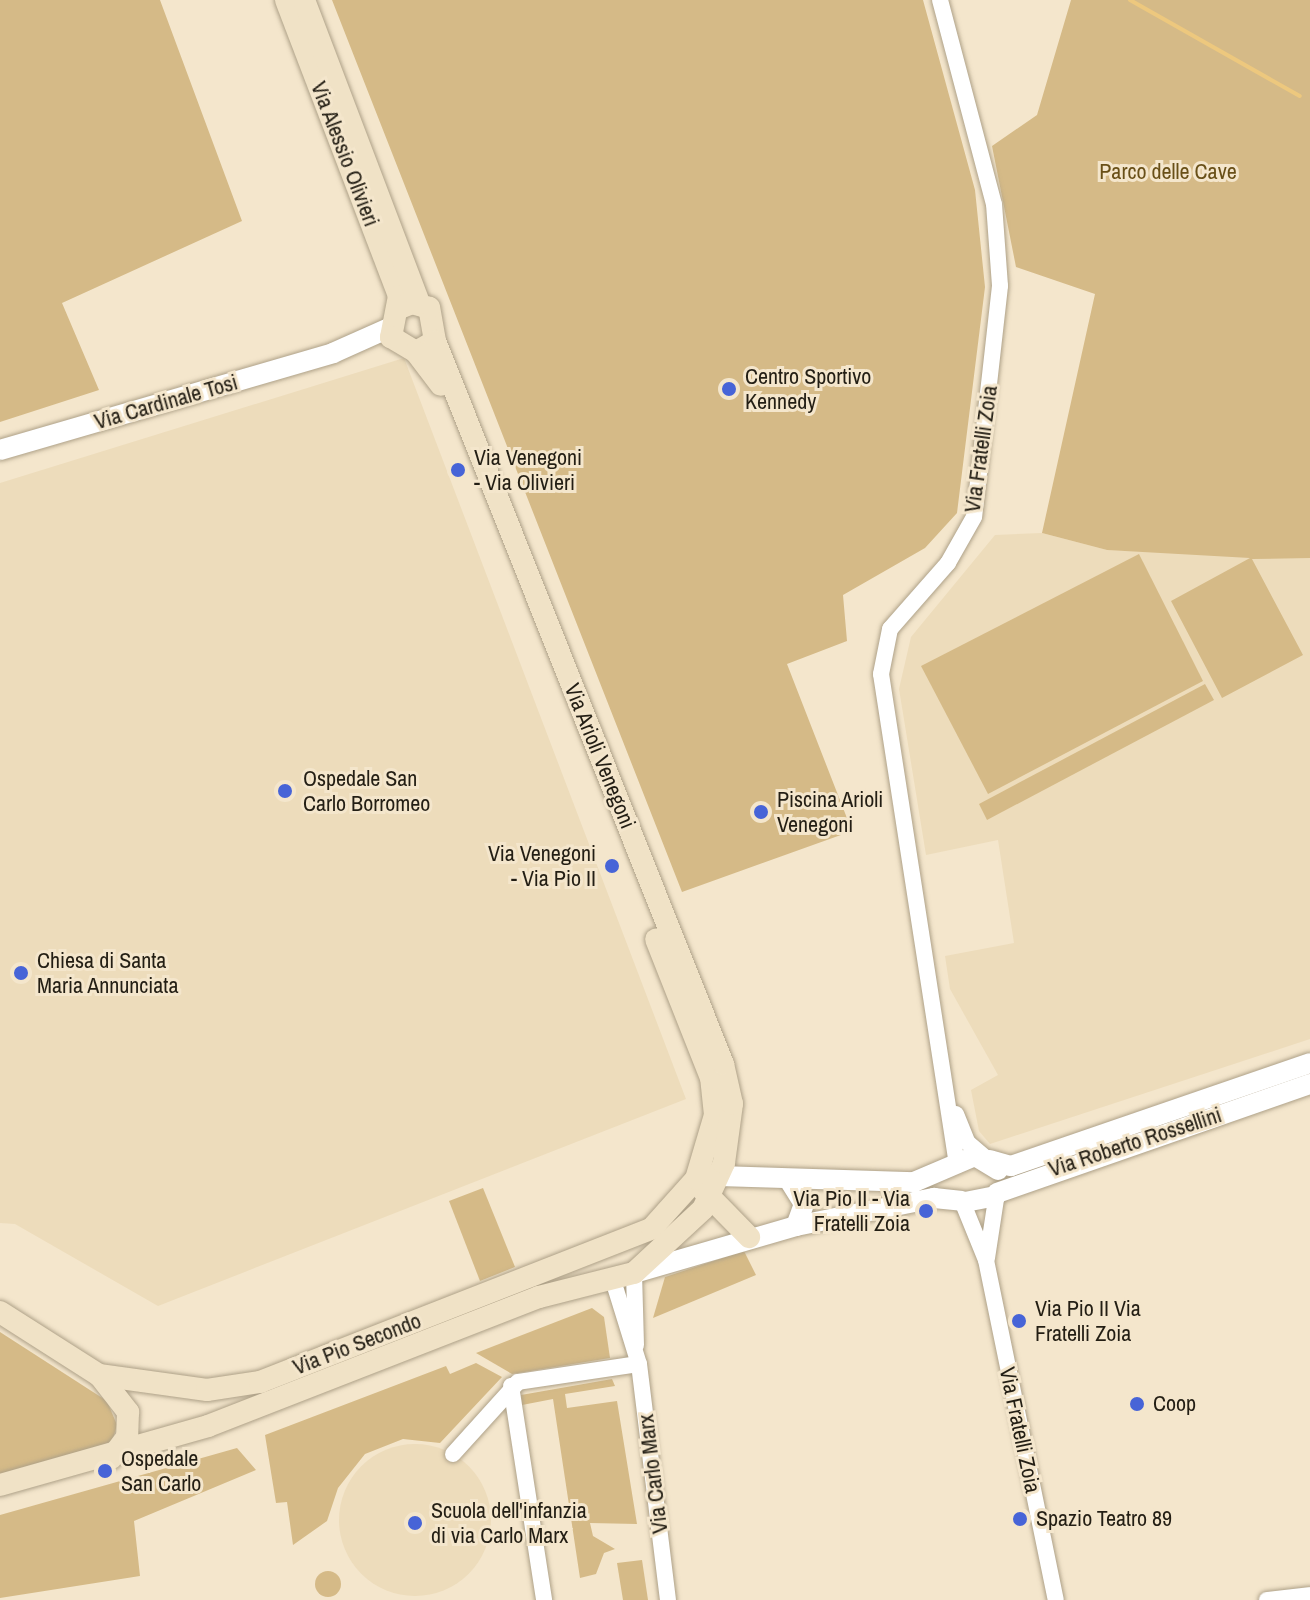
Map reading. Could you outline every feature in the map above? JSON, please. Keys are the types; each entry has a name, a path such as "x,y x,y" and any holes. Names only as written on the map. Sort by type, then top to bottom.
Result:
{"main road":[{"name":"Via Alessio Olivieri","path":"286,0 399,296 409,330"},
{"name":"Via Alessio Olivieri","path":"304,0 409,330"},
{"name":"Via Arioli Venegoni","path":"409,330 436,374 711,1078 713,1133 708,1178"},
{"path":"708,1178 709,1200 749,1237"},
{"name":"Via Pio Secondo","path":"0,1312 99,1375 207,1390 312,1361 615,1244 665,1218 708,1178"},
{"name":"Via Pio Secondo","path":"0,1485 111,1458 392,1357 539,1297 634,1273 677,1240 709,1200"},
{"path":"615,1244 634,1273"},
{"name":"Via Carlo Marx","path":"612,1277 615,1244"},
{"path":"528,1276 539,1297"},
{"path":"458,1331 482,1295"},
{"path":"312,1361 333,1369 392,1357"},
{"path":"99,1375 128,1412 127,1437 111,1458"}],"street":[{"name":"Via Fratelli Zoia","path":"940,0 994,204 1000,286 974,517 948,563 890,629 881,674 884,729 954,1108 956,1166 952,1184 964,1202 986,1260 1056,1600"},
{"name":"Via Cardinale Tosi","path":"0,450 409,330"},
{"name":"Via Roberto Rossellini","path":"708,1178 914,1182 956,1166 988,1159 1011,1166 1310,1063"},
{"name":"Via Roberto Rossellini","path":"749,1237 934,1198 964,1202 996,1194 1310,1084"},
{"name":"Via Fratelli Zoia","path":"954,1108 968,1143 988,1159 1000,1175 986,1260"},
{"path":"789,1180 804,1204 796,1226"},
{"name":"Via Pio Secondo","path":"634,1273 749,1237"},
{"name":"Via Carlo Marx","path":"634,1273 636,1347 668,1595"},
{"name":"Via Carlo Marx","path":"612,1277 636,1347"},
{"path":"454,1451 511,1386 639,1364"},
{"path":"511,1386 544,1600"},
{"path":"1267,1600 1310,1595"}],"shaded area":[{"name":"Ospedale San Carlo Borromeo","path":"404,358 686,1099 158,1306 15,1224 0,1223 0,483"},
{"path":"1042,533 1107,550 1310,558 1310,1039 990,1144 979,1131 971,1090 998,1075 950,989 945,956 1014,943 998,840 926,855 899,689 911,637 995,535"},
{"name":"Scuola dell'infanzia di via Carlo Marx","path":"415,1444 444,1450 469,1466 485,1491 491,1520 485,1549 469,1574 444,1590 415,1596 386,1590 361,1574 345,1549 339,1520 345,1491 361,1466 386,1450"}],"green space":[{"path":"0,0 160,0 242,221 62,303 99,390 0,422"},
{"name":"Centro Sportivo Kennedy","path":"332,0 923,0 975,190 985,287 957,513 925,548 843,595 847,641 787,664 852,831 682,892"},
{"name":"Parco delle Cave","path":"1071,0 1310,0 1310,558 1252,559 1303,655 1222,698 1171,601 1250,558 1107,550 1042,533 1095,294 1016,267 992,146 1037,115"},
{"path":"1139,554 1203,681 988,794 921,666"},
{"path":"1205,684 1214,700 987,820 979,804"},
{"path":"483,1188 515,1267 480,1281 449,1201"},
{"path":"744,1251 756,1275 653,1318 665,1277"},
{"path":"592,1308 604,1317 610,1358 512,1374 476,1353"},
{"path":"0,1332 107,1401 117,1425 112,1442 0,1476"},
{"path":"476,1363 502,1377 440,1443 403,1439 365,1454 338,1488 327,1521 293,1545 287,1502 276,1503 265,1435 446,1366 450,1374"},
{"path":"612,1379 615,1386 565,1394 567,1408 617,1401 637,1524 590,1523 593,1536 615,1549 604,1553 596,1574 580,1578 553,1399 522,1405 521,1395"},
{"path":"237,1448 256,1470 134,1521 140,1576 0,1598 0,1515"},
{"path":"642,1560 648,1600 623,1600 617,1563"},
{"path":"328,1571 337,1575 341,1584 337,1593 328,1597 319,1593 315,1584 319,1575"}],"waterway":[{"path":"1130,0 1300,96"}],"place":[{"name":"Centro Sportivo Kennedy","path":"729,389"},
{"name":"Via Venegoni - Via Olivieri","path":"458,470"},
{"name":"Ospedale San Carlo Borromeo","path":"285,791"},
{"name":"Piscina Arioli Venegoni","path":"761,812"},
{"name":"Via Venegoni - Via Pio II","path":"612,866"},
{"name":"Chiesa di Santa Maria Annunciata","path":"21,973"},
{"name":"Via Pio II - Via Fratelli Zoia","path":"926,1211"},
{"name":"Via Pio II Via Fratelli Zoia","path":"1019,1321"},
{"name":"Coop","path":"1137,1404"},
{"name":"Ospedale San Carlo","path":"105,1471"},
{"name":"Spazio Teatro 89","path":"1020,1519"},
{"name":"Scuola dell'infanzia di via Carlo Marx","path":"415,1523"}]}
